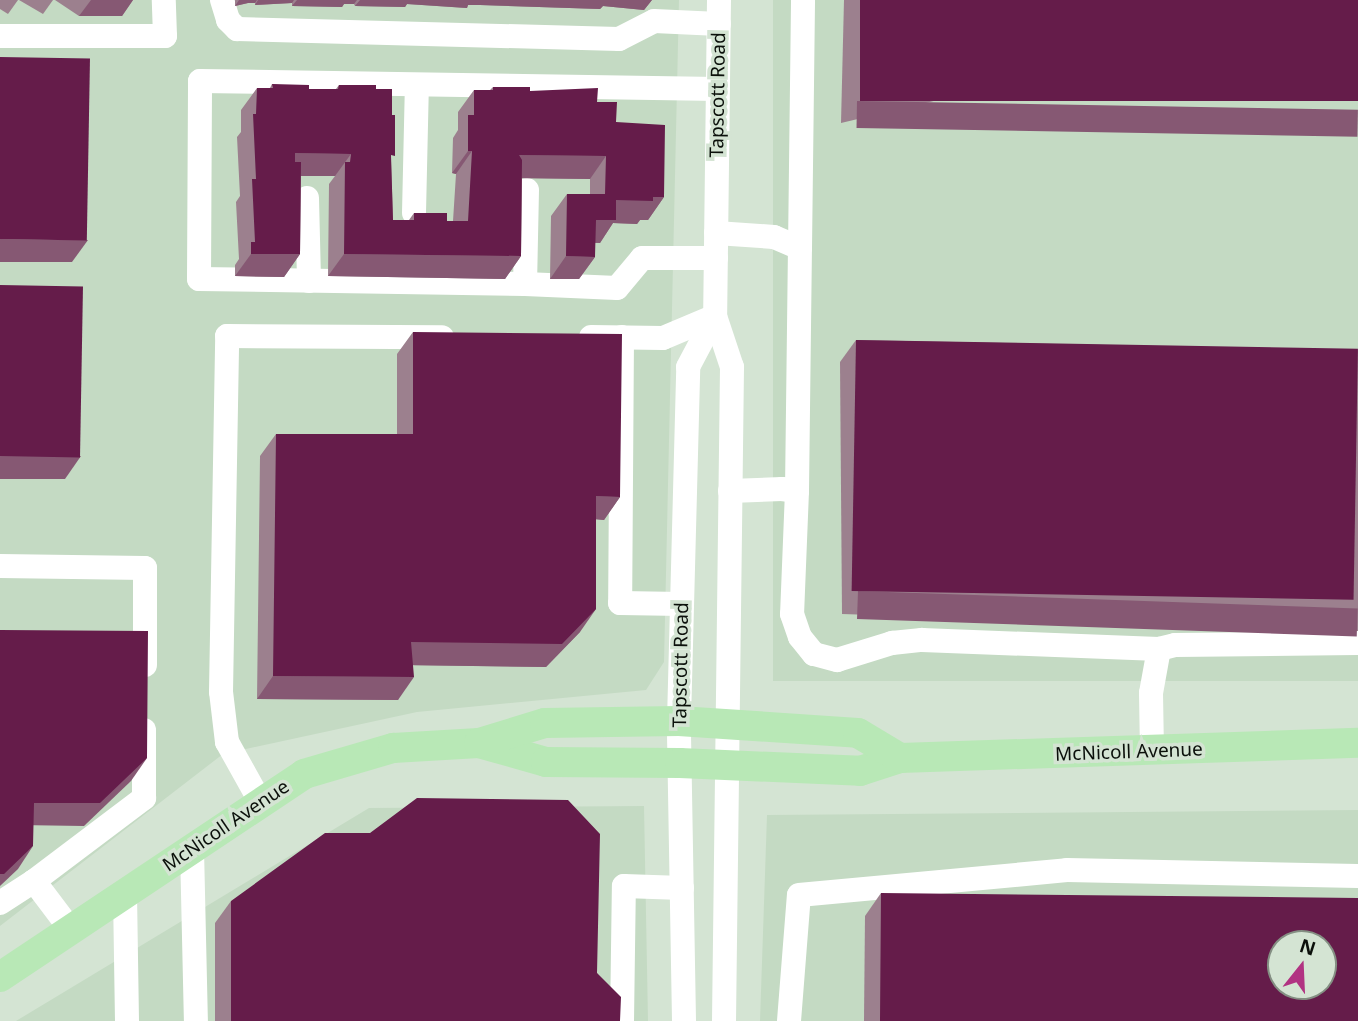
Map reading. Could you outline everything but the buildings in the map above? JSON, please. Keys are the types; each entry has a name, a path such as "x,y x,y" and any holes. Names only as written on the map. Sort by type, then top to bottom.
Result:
{"main road":[{"name":"McNicoll Avenue","path":"0,977 304,774 393,748 479,743 545,723 679,722 858,733 900,758"},
{"name":"McNicoll Avenue","path":"479,743 546,762 680,763 860,771 900,758 1358,743"}],"street":[{"path":"0,36 165,36 164,0"},
{"path":"222,0 228,20 237,29 619,39 654,21 719,12"},
{"path":"803,0 797,491 792,614 800,636 814,654 837,660 892,643 922,640 1159,649 1175,645 1358,643"},
{"name":"Tapscott Road","path":"719,12 715,316 732,368 724,1021"},
{"path":"716,258 642,258 617,288 199,279 200,81 718,89"},
{"path":"414,213 417,85"},
{"path":"525,284 527,190"},
{"path":"307,198 309,281"},
{"path":"716,233 774,237 800,248"},
{"path":"567,337 663,338 715,316"},
{"name":"Tapscott Road","path":"684,1021 679,722 688,367 715,316"},
{"path":"261,803 227,742 220,692 227,335 472,337"},
{"path":"622,337 620,603 682,604"},
{"path":"730,491 797,491"},
{"path":"0,566 145,569 144,798 34,881 0,903"},
{"path":"1152,751 1151,693 1159,649"},
{"path":"192,849 196,1021"},
{"path":"789,1021 799,895 1067,870 1358,876"},
{"path":"34,881 71,930"},
{"path":"622,1021 624,886 682,888"},
{"path":"125,894 127,1021"}],"shaded area":[{"path":"0,0 679,0 664,662 646,690 417,712 223,754 0,926"},
{"path":"773,0 1358,0 1358,681 773,681"},
{"path":"644,806 648,1021 16,1021 369,808"},
{"path":"1358,810 1358,1021 760,1021 767,815"}]}
